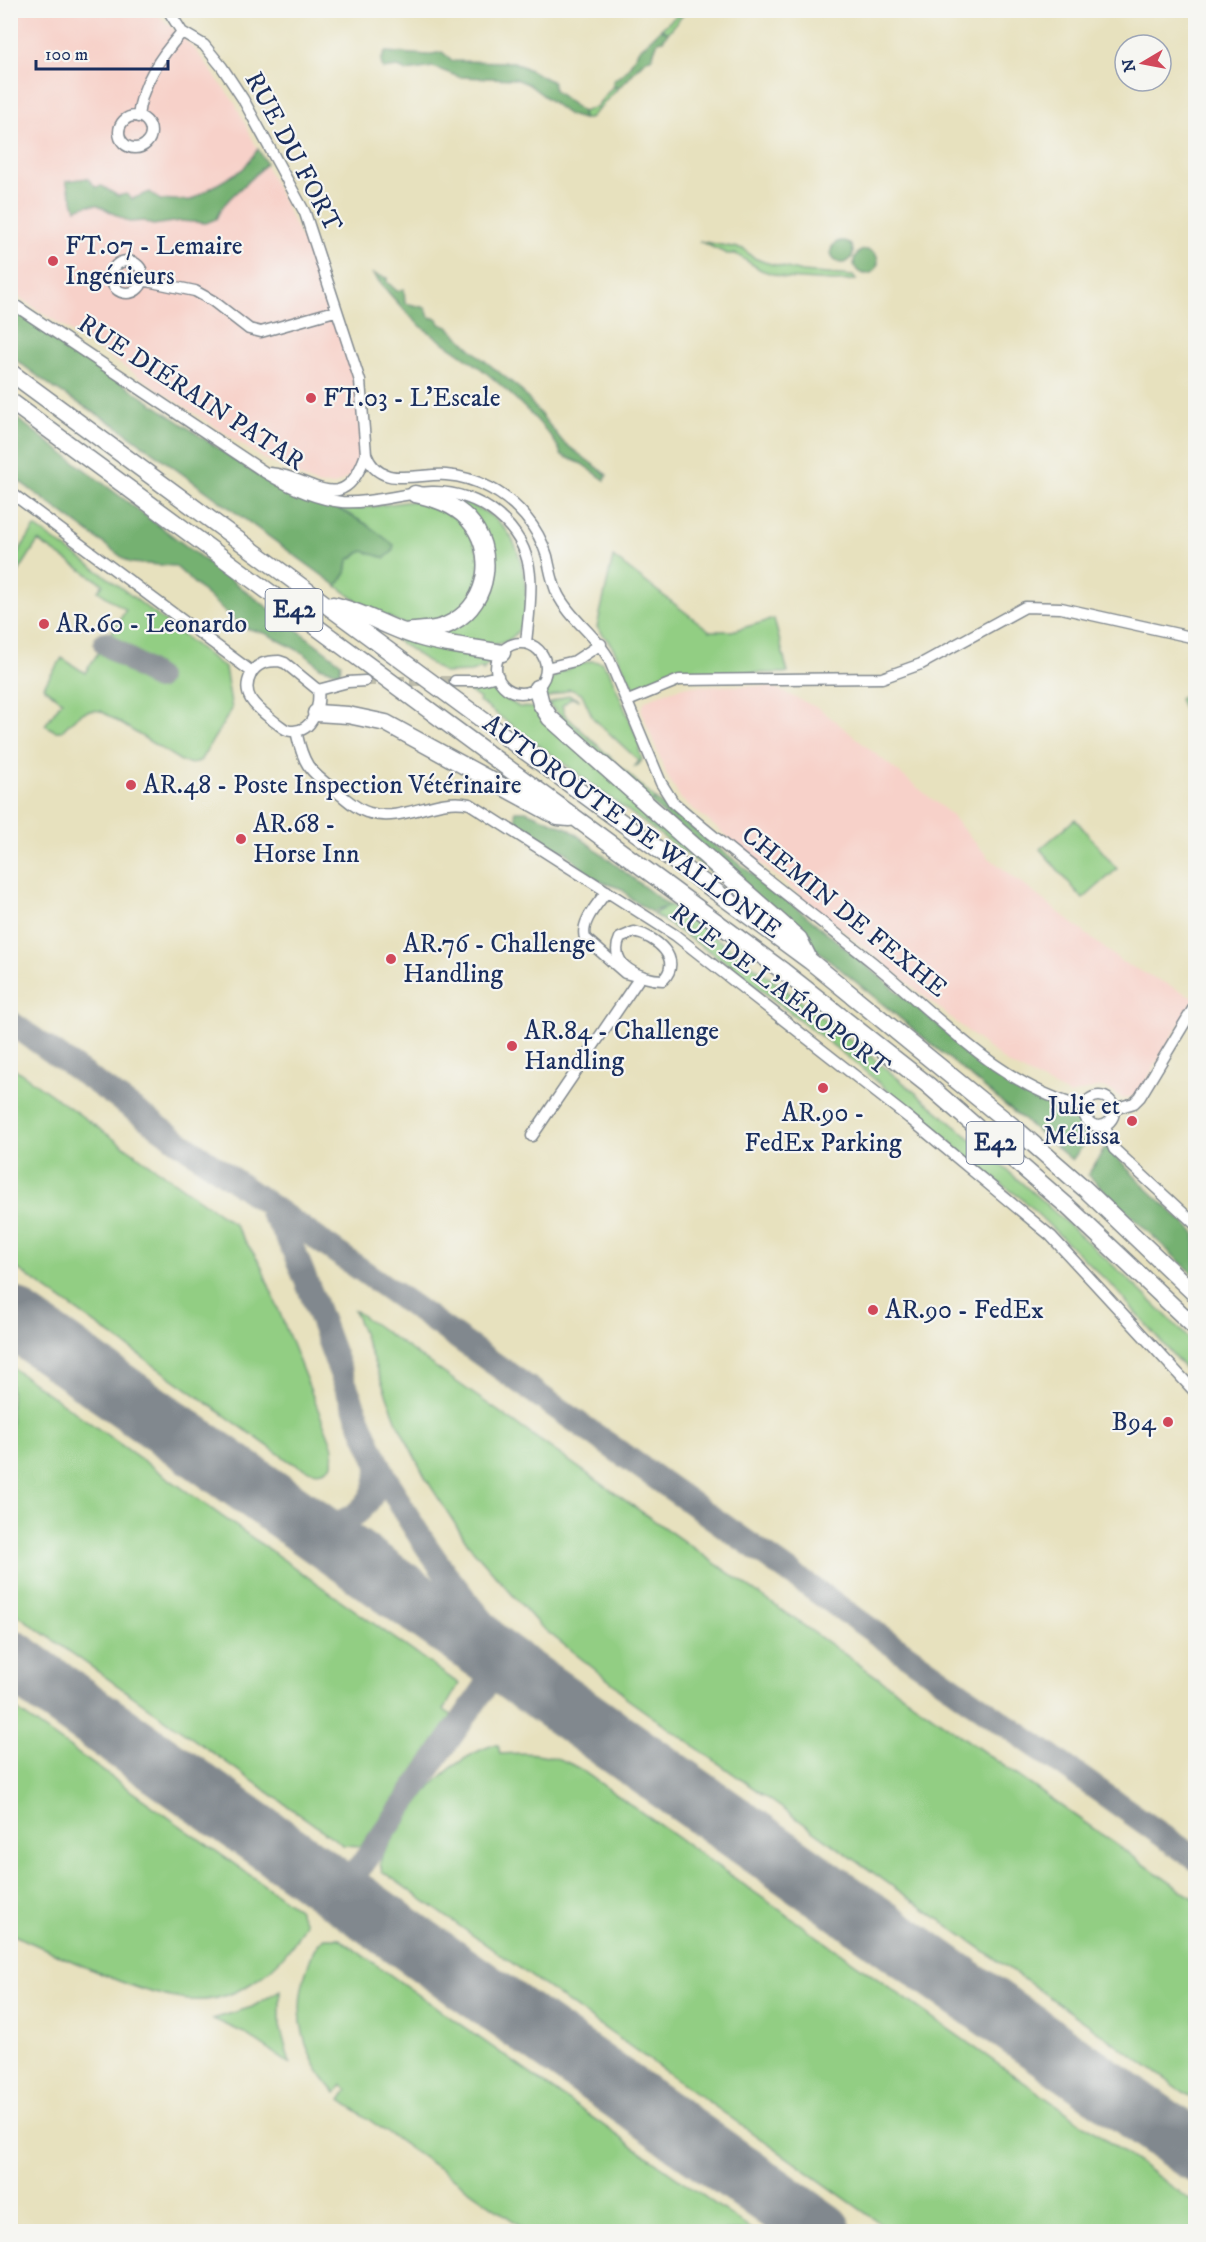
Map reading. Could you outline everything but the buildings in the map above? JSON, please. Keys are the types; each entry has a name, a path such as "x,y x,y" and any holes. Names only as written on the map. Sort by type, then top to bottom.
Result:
{"highway":[{"name":"AUTOROUTE DE WALLONIE","path":"10,372 810,961 946,1069 1025,1136 1085,1189 1196,1295"},
{"name":"AUTOROUTE DE WALLONIE","path":"10,401 783,971 928,1084 1066,1205 1196,1328"},
{"path":"404,632 439,629 463,616 482,590 485,570 482,541 468,519 452,506 415,494"},
{"path":"326,604 357,610 370,620 420,638 502,653"},
{"path":"537,688 549,718 799,939 810,961"},
{"path":"316,713 348,715 386,723 558,817 578,819"}],"street":[{"name":"RUE DU FORT","path":"168,10 182,32 204,45 243,99 304,213 360,381 366,454"},
{"path":"138,117 143,90 165,52 182,32"},
{"path":"142,280 195,291 213,301 249,329 261,332 335,311"},
{"name":"RUE DIÉRAIN PATAR","path":"10,302 266,473 306,494 340,502 415,494 451,493 478,501 501,518 515,534 525,554 530,575 526,643"},
{"path":"266,473 282,474 323,491 338,489 355,478 366,454"},
{"path":"366,454 370,463 388,477 400,479 447,475 468,479 489,488 513,503 542,541 558,595 569,613 601,644 628,701 679,680 882,678 921,664 1025,607 1072,610 1191,637 1196,641"},
{"path":"10,492 252,672"},
{"path":"526,643 540,652 546,668 545,675 537,688 530,692 514,692 507,688 496,668 502,653 512,645 526,643"},
{"path":"546,668 575,661 601,644"},
{"path":"264,662 285,663 318,690 316,713 312,721 296,731 287,730 250,701 247,686 252,672 264,662"},
{"path":"454,681 477,681 498,675"},
{"path":"318,690 348,682 365,681"},
{"name":"CHEMIN DE FEXHE","path":"628,701 661,783 673,802 874,964 998,1068 1062,1100 1084,1107 1089,1122 1104,1125 1114,1149 1196,1224"},
{"name":"RUE DE L'AÉROPORT","path":"296,731 303,758 312,774 368,813 395,814 446,801 470,804 607,891 719,968 1017,1206 1077,1262 1196,1393"},
{"path":"607,891 586,921 585,938 625,973 640,977 663,980 670,973 672,965 668,954 642,934 626,934 617,944 619,957 623,964 640,977"},
{"path":"532,1136 640,977"},
{"path":"1114,1109 1134,1104 1140,1097 1196,1005"},
{"path":"1084,1107 1087,1102 1097,1096 1108,1099 1114,1109 1112,1119 1104,1125"}],"shaded area":[{"path":"10,11 154,11 195,49 235,103 325,287 356,383 362,454 354,474 335,485 317,485 262,458 11,292"},
{"path":"687,686 770,686 820,709 948,812 988,857 1122,962 1195,998 1138,1095 1123,1099 1112,1091 1098,1087 1070,1095 1008,1064 681,799 668,778 641,710 645,701 662,693"}],"green space":[{"path":"682,11 686,11 668,33 661,29"},
{"path":"661,29 668,33 663,40 658,41 652,57 642,63 618,88 613,86 613,81 627,70 638,51"},
{"path":"385,52 427,55 442,52 453,61 514,62 553,82 554,90 582,112 583,119 569,115 528,84 516,79 459,77 433,67 407,71 398,67 383,69 381,61"},
{"path":"613,86 618,88 589,119 583,119 582,112 596,107"},
{"path":"258,149 266,163 232,196 216,219 206,223 180,221 153,225 144,221 129,222 98,205 76,209 66,181 87,178 96,187 102,186 118,196 126,194 132,199 150,192 160,200 191,200 243,169"},
{"path":"699,241 744,249 752,257 764,262 802,272 853,276 856,280 785,278 761,270 736,254 727,254"},
{"path":"842,241 850,244 853,252 850,260 842,263 834,260 831,252 834,244"},
{"path":"866,250 871,251 877,257 877,267 871,273 866,274 861,273 855,267 854,262 855,257 861,251"},
{"path":"373,274 387,278 387,282 397,291 404,289 405,303 426,308 429,317 438,319 440,324 448,327 480,357 520,389 563,442 607,475 605,480 582,464 561,455 548,433 521,404 479,367 419,325"},
{"path":"11,308 258,475 305,498 337,508 366,524 394,545 392,552 385,558 363,551 348,560 346,573 337,586 115,425 55,389 11,356"},
{"path":"11,414 341,663 340,673 320,667 305,654 267,634 242,627 175,566 130,563 11,475"},
{"path":"438,497 458,501 484,511 500,523 514,542 524,574 525,609 521,624 514,636 502,643 479,643 438,634 461,623 489,554"},
{"path":"421,501 465,522 481,560 473,597 437,625 403,624 364,606 337,586 346,573 348,560 363,551 366,524 337,508 362,508"},
{"path":"35,527 107,577 225,668 232,709 200,761 192,764 181,761 101,711 94,710 84,713 75,718 62,731 55,731 45,725 62,701 43,687 62,658 85,673 126,610 98,591 103,584 38,541 11,584 11,563"},
{"path":"613,557 710,631 732,631 774,619 788,673 686,673 644,687 634,688 612,646 597,627"},
{"path":"391,636 494,655 483,671 482,668 471,672 444,673"},
{"path":"590,661 601,662 609,671 641,747 639,749 642,760 638,765 635,766 639,761 593,718 582,694 570,689 545,699 546,690 554,677 567,669"},
{"path":"487,687 519,707 536,708 723,881 479,701 480,699 465,688"},
{"path":"1195,690 1195,714 1188,717 1179,699"},
{"path":"568,695 580,700 571,698 562,706 565,715 655,799 651,803 548,704"},
{"path":"655,799 803,913 997,1074 1075,1113 1094,1131 1072,1160 799,935 651,803"},
{"path":"515,811 526,811 569,829 669,906 651,912 630,898 622,889 589,877 566,852 542,843 517,828"},
{"path":"1075,819 1117,869 1083,899 1040,849"},
{"path":"670,905 766,975 905,1084 996,1160 1080,1235 1195,1345 1195,1380 1115,1289 1021,1198 990,1176 854,1062 724,961 653,914"},
{"path":"11,1066 234,1224 260,1263 333,1447 332,1465 327,1469 311,1471 289,1461 11,1264"},
{"path":"1106,1146 1144,1186 1195,1233 1195,1276 1088,1175"},
{"path":"354,1310 1195,1900 1195,2100 626,1698 617,1687 539,1625 468,1544 426,1479 397,1422"},
{"path":"11,1367 459,1684 444,1710 453,1716 361,1846 343,1845 11,1610"},
{"path":"11,1706 298,1909 305,1923 296,1940 284,1955 255,1981 237,1991 200,2000 181,1999 116,1980 11,1934"},
{"path":"493,1745 498,1745 500,1754 541,1755 561,1760 580,1769 1195,2203 1195,2231 891,2231 382,1871 380,1863 382,1856 428,1790 456,1764"},
{"path":"325,1938 338,1938 753,2231 528,2231 341,2100 348,2090 342,2085 336,2093 325,2080 309,2051 301,2019 300,2003 302,1986 312,1956 318,1944"},
{"path":"280,1990 280,2026 290,2064 244,2033 213,2019 252,2007"}],"taxiway":[{"path":"105,643 157,678"},
{"path":"10,1022 1196,1859"},
{"path":"271,1212 289,1241 298,1262 376,1458 409,1519 448,1577 492,1631 541,1680 591,1722 677,1787"},
{"path":"284,1508 315,1523 329,1524 353,1516 370,1498 378,1474 377,1460"},
{"path":"342,1893 493,1676 498,1651 491,1630"},
{"path":"1150,2120 1196,2148"}],"runway":[{"path":"10,1316 1196,2152"},
{"path":"10,1659 822,2232"}],"tunnel":[{"path":"365,681 455,681"}],"place":[{"name":"FT.07 - Lemaire Ingénieurs","path":"53,261"},
{"name":"FT.03 - L'Escale","path":"311,398"},
{"name":"AR.60 - Leonardo","path":"44,624"},
{"name":"AR.48 - Poste Inspection Vétérinaire","path":"131,785"},
{"name":"AR.68 - Horse Inn","path":"241,839"},
{"name":"AR.76 - Challenge Handling","path":"391,959"},
{"name":"AR.84 - Challenge Handling","path":"512,1046"},
{"name":"AR.90 - FedEx Parking","path":"823,1088"},
{"name":"Julie et Mélissa","path":"1132,1121"},
{"name":"AR.90 - FedEx","path":"873,1310"},
{"name":"B94","path":"1168,1422"}]}
